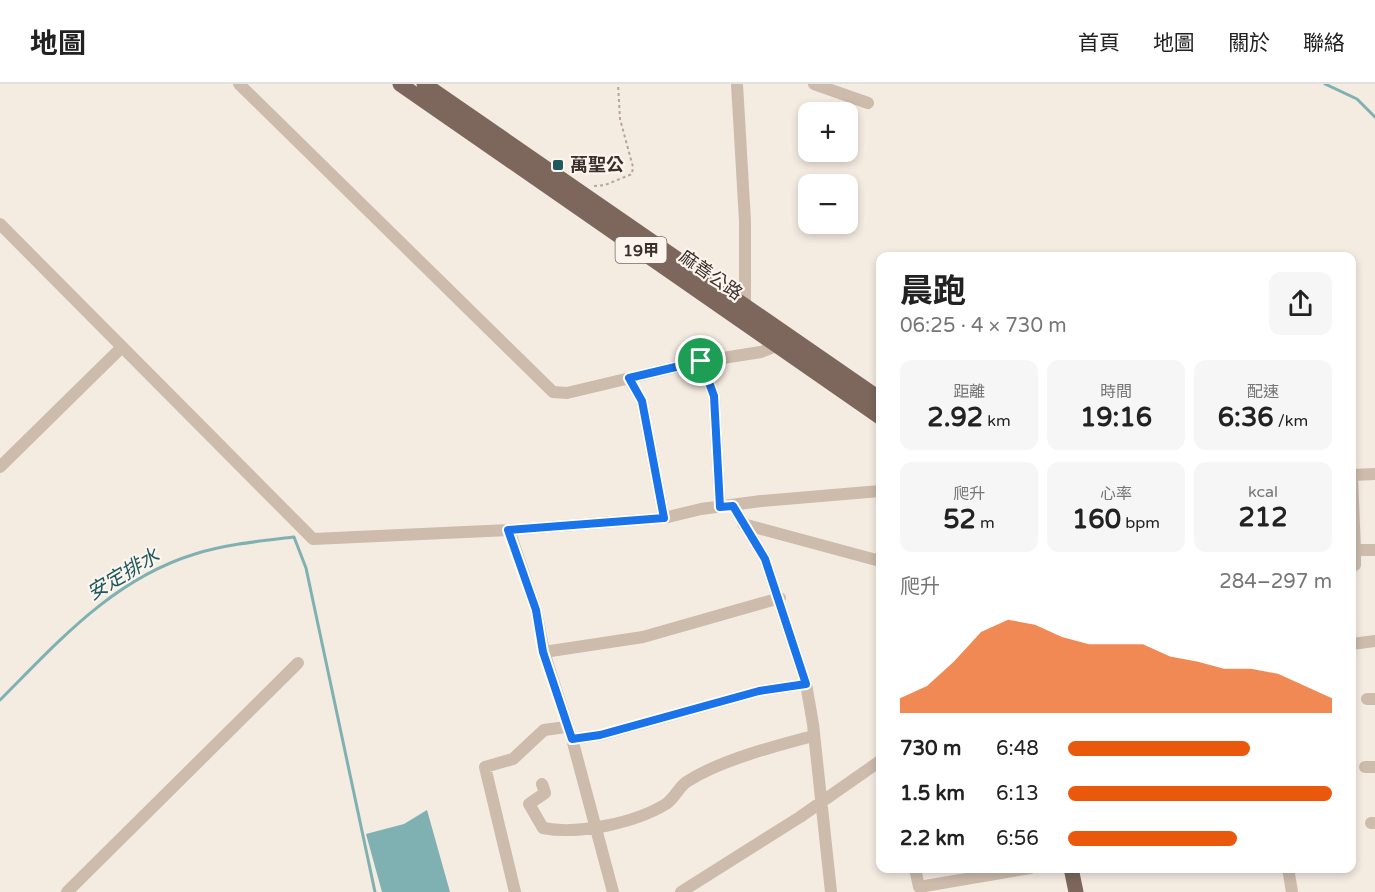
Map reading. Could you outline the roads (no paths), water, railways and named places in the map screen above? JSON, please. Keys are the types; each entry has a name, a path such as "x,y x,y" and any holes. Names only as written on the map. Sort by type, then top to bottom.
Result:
{"main road":[{"name":"麻善公路","path":"400,84 783,339 876,397"},
{"name":"麻善公路","path":"424,84 745,304 783,339 876,414"},
{"path":"1072,873 1076,892"}],"street":[{"path":"239,84 553,392 567,393 701,361 761,352 783,339"},
{"path":"737,84 745,221 745,304"},
{"path":"814,84 868,103"},
{"path":"0,224 121,348 313,538 508,530 664,518 720,507 876,491"},
{"path":"0,467 121,348"},
{"path":"701,361 714,396 720,507"},
{"path":"629,378 642,401 664,518"},
{"path":"1356,475 1375,474"},
{"path":"733,506 765,559 780,598 806,684 831,892"},
{"path":"743,524 876,560"},
{"path":"508,530 536,610 543,652 566,727 572,739 613,892"},
{"path":"1356,550 1375,550"},
{"path":"543,652 643,637 780,598"},
{"path":"1356,643 1375,641"},
{"path":"67,892 298,663"},
{"path":"572,739 600,735 759,691 806,684"},
{"path":"514,892 485,767 513,759 544,730 566,727"},
{"path":"542,784 545,793 529,804 543,828 559,831 612,825 667,803 687,781 725,765 813,736"},
{"path":"681,892 821,803 876,763"},
{"path":"916,873 919,887 1001,873"},
{"path":"1289,873 1292,892"}],"water":[{"path":"427,810 450,892 382,892 366,834 404,824"}],"waterway":[{"path":"1325,84 1357,99 1375,117"},
{"name":"安定排水","path":"0,700 66,634 89,614 138,579 165,565 195,554 244,543 294,537 306,568 375,892"}],"place":[{"name":"萬聖公","path":"558,165"}]}
